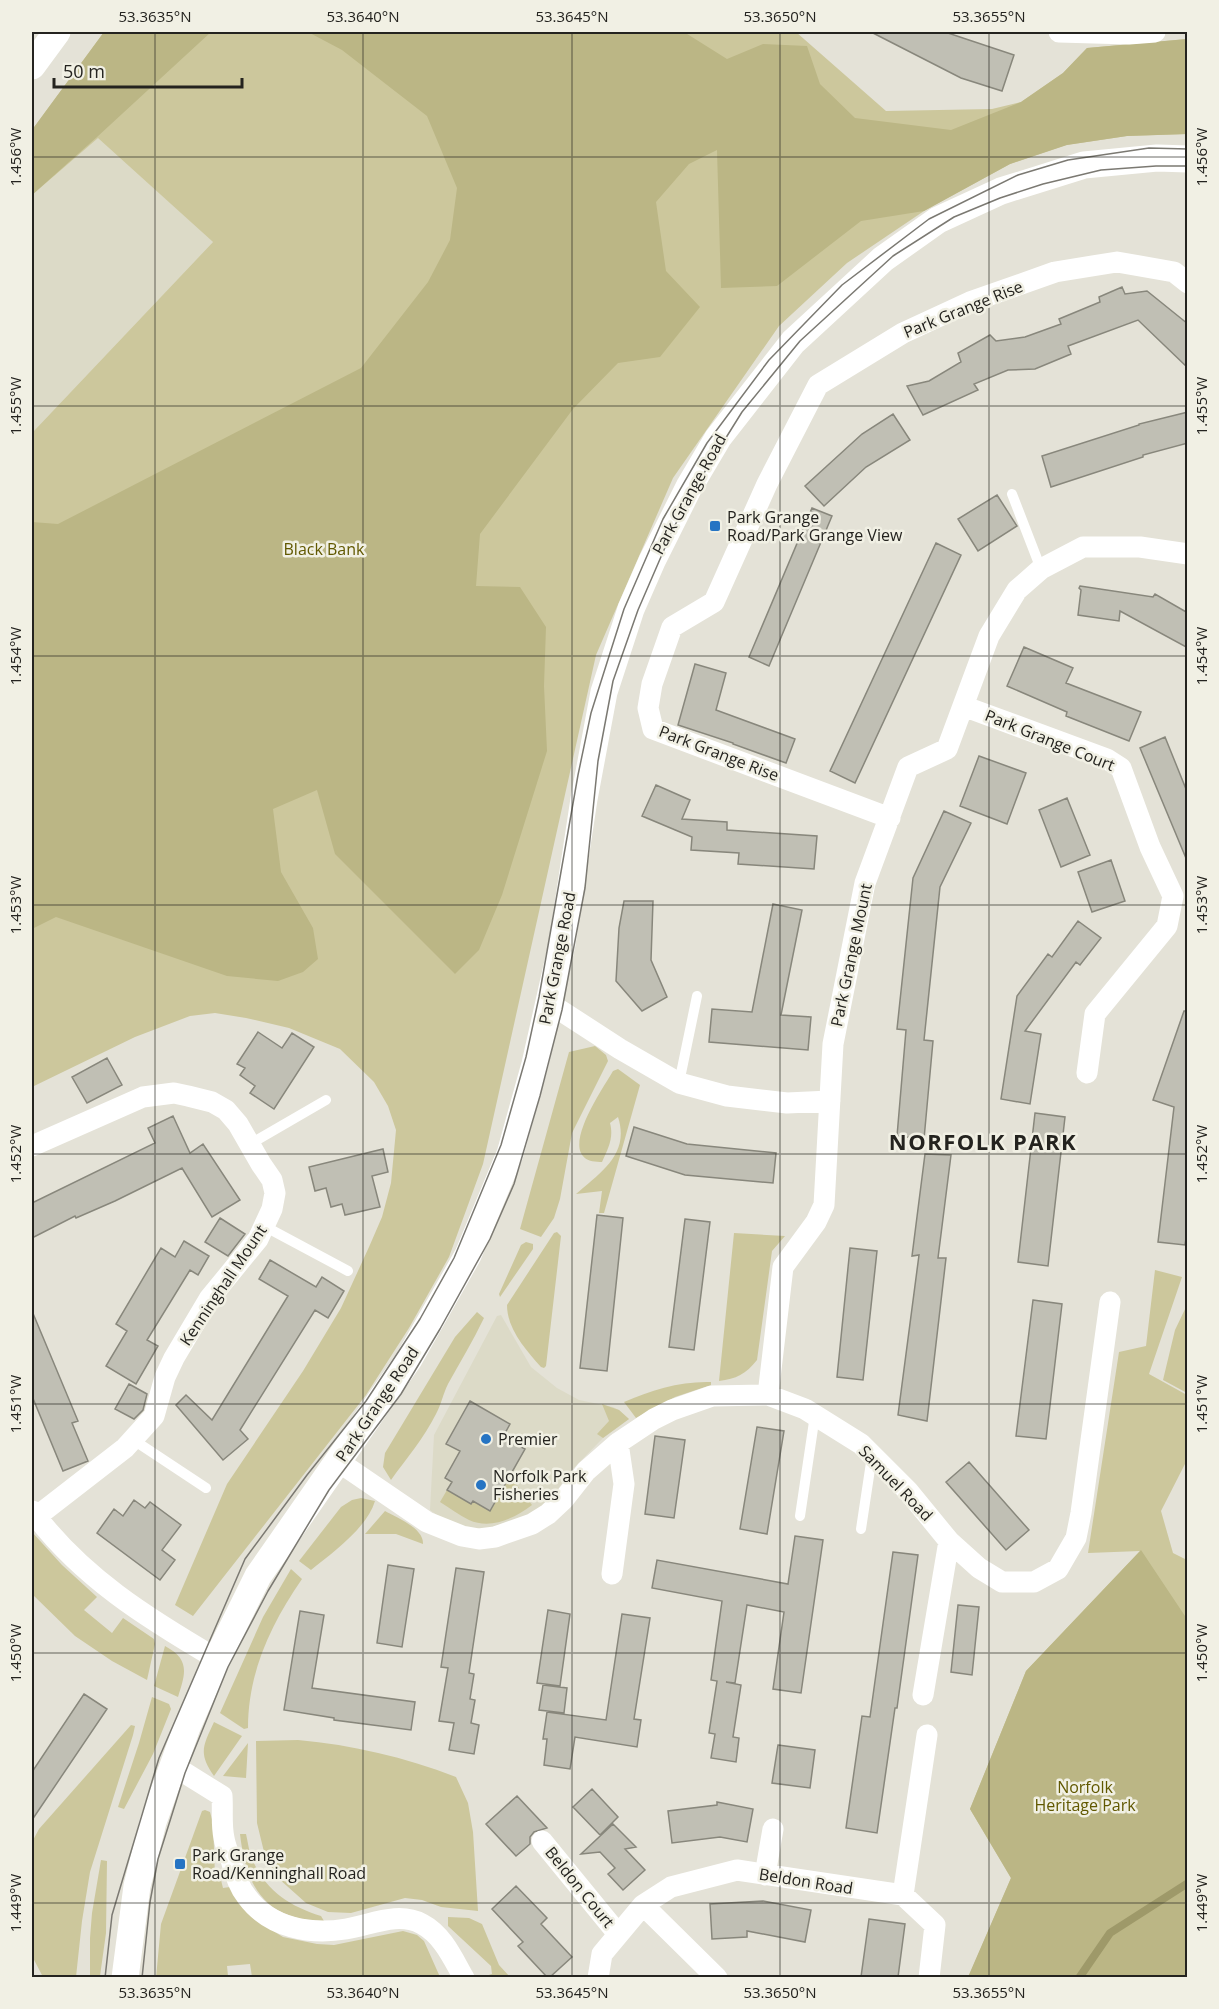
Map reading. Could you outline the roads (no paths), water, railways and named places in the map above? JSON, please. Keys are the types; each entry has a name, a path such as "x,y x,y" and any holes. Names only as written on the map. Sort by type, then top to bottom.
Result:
{"street":[{"path":"32,66 57,32"},
{"path":"1059,32 1130,34 1155,32"},
{"name":"Park Grange Road","path":"126,1977 137,1886 153,1822 187,1727 217,1659 258,1576 409,1359 468,1255 510,1154 535,1064 569,908 584,799 604,692 631,609 689,487 718,438 793,342 883,259 938,220 1001,191 1084,165 1156,158 1188,159"},
{"name":"Park Grange Rise","path":"890,818 653,729 648,708 652,684 672,627 714,602 767,484 818,385 903,333 970,303 1055,272 1117,262 1174,272 1188,283"},
{"name":"Park Grange Mount","path":"768,1395 783,1267 816,1222 824,1205 832,1044 865,883 908,767 947,749 989,636 1017,590 1041,569 1083,547 1140,547 1188,554"},
{"name":"Park Grange Court","path":"963,706 1107,759 1121,768 1150,848 1173,896 1179,919 1167,926 1095,1014 1087,1073"},
{"path":"549,1003 620,1049 679,1083 728,1096 787,1103 830,1101"},
{"name":"Kenninghall Mount","path":"32,1146 143,1097 174,1093 212,1102 226,1110 238,1124 272,1180 276,1193 272,1209 258,1239 225,1278 203,1309 174,1358 165,1377 154,1416 132,1439 34,1514"},
{"name":"Samuel Road","path":"339,1462 427,1522 462,1536 478,1539 514,1532 548,1514 564,1499 586,1471 618,1443 654,1419 712,1396 768,1395 806,1409 861,1444 908,1491 949,1541 979,1568 1002,1581 1034,1581 1058,1569 1076,1538 1110,1302"},
{"path":"612,1574 624,1484 618,1443"},
{"path":"34,1514 64,1549 129,1605 163,1628 217,1659"},
{"path":"923,1695 949,1541"},
{"path":"927,1735 903,1895 935,1925 929,1977"},
{"path":"172,1767 222,1796 223,1837 238,1883 246,1897 263,1916 288,1926 318,1932 394,1918 421,1923 435,1932 465,1977"},
{"path":"765,1875 773,1829"},
{"name":"Beldon Court","path":"542,1841 618,1934"},
{"name":"Beldon Road","path":"598,1977 602,1954 618,1934 643,1905 671,1887 737,1870 903,1895"},
{"path":"643,1905 717,1977"}],"lane":[{"path":"1012,494 1041,569"},
{"path":"679,1083 697,996"},
{"path":"250,1144 326,1100"},
{"path":"264,1226 348,1271"},
{"path":"800,1516 815,1415"},
{"path":"132,1439 206,1488"},
{"path":"861,1529 872,1456"}],"waterway":[{"path":"1079,1978 1110,1933 1188,1883"}],"tram line":[{"path":"105,1978 112,1915 159,1758 245,1559 307,1475 366,1401 420,1319 454,1258 501,1145 526,1057 539,997 591,713 624,609 663,519 707,443 769,360 842,285 929,219 1018,175 1068,160 1149,148 1188,149"},
{"path":"142,1978 150,1902 158,1859 185,1773 228,1667 268,1591 329,1490 401,1394 440,1329 490,1239 514,1184 562,1010 585,888 598,761 613,681 638,610 673,529 694,489 742,412 800,341 893,256 954,217 1000,198 1043,184 1101,170 1188,166"}],"place":[{"name":"Park Grange Road/Park Grange View","path":"715,526"},
{"name":"Premier","path":"486,1439"},
{"name":"Norfolk Park Fisheries","path":"481,1485"},
{"name":"Park Grange Road/Kenninghall Road","path":"180,1864"}],"district":[{"name":"NORFOLK PARK","path":"983,1142"}],"park label":[{"name":"Black Bank","path":"324,549"},
{"name":"Norfolk Heritage Park","path":"1085,1796"}]}
